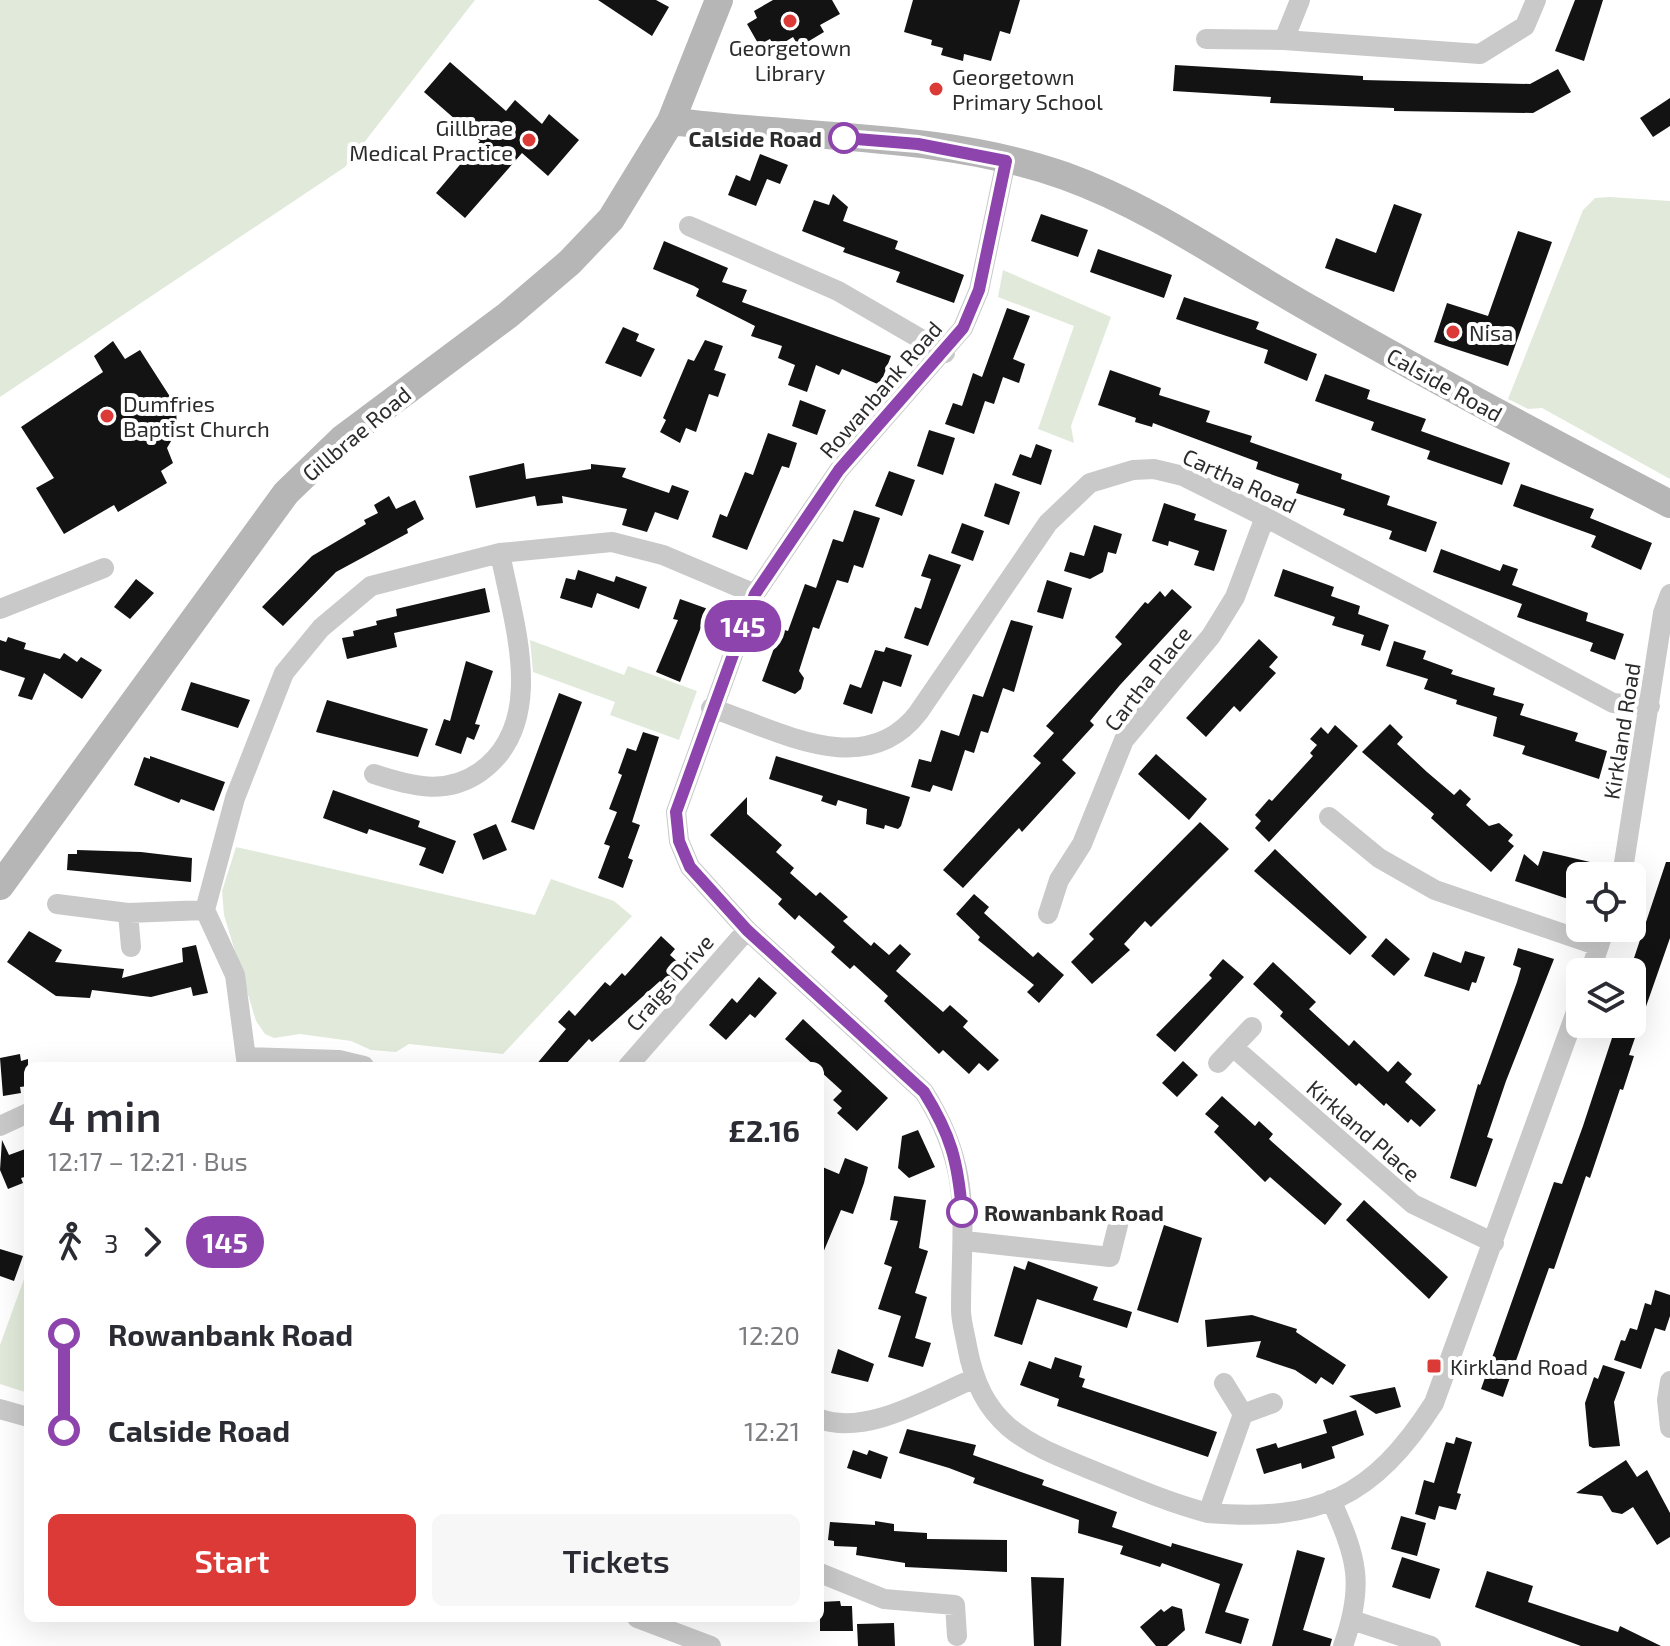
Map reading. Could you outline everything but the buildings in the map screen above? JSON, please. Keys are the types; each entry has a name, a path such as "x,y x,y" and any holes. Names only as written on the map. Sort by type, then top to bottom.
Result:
{"street":[{"name":"Gillbrae Road","path":"0,886 286,493 342,439 508,315 570,262 611,219 671,121 719,0"},
{"path":"1284,40 1300,0"},
{"path":"1206,39 1284,40 1480,54 1525,26 1536,0"},
{"name":"Calside Road","path":"671,121 918,144 1064,176 1122,198 1315,312 1670,504"},
{"name":"Rowanbank Road","path":"1006,161 979,290 963,328 945,353 839,470 755,594 711,708 676,812 679,841 690,867 747,930 924,1092 943,1122 957,1159 965,1241 961,1313 973,1379 995,1414 1014,1433 1042,1450 1172,1503 1208,1513"},
{"path":"689,226 838,291 945,353"},
{"name":"Cartha Road","path":"711,708 836,750 858,750 885,742 905,729 918,713 1048,523 1090,483 1133,470 1154,469 1183,476 1265,517 1613,703 1650,706"},
{"name":"Cartha Place","path":"1048,914 1059,880 1082,844 1124,740 1211,636 1227,610 1265,517"},
{"path":"347,1062 247,1062 235,975 205,910 235,798 284,673 321,628 371,586 500,553 612,542 663,555 755,594"},
{"path":"374,774 414,788 446,786 475,775 497,759 510,741 518,722 521,700 517,641 500,553"},
{"path":"0,609 104,568"},
{"name":"Kirkland Road","path":"1624,862 1663,613 1670,594"},
{"path":"1329,817 1379,858 1435,890 1566,927"},
{"path":"57,904 128,913 205,910"},
{"path":"128,913 131,947"},
{"name":"Craigs Drive","path":"632,1062 747,930"},
{"path":"1218,1063 1252,1027"},
{"path":"1243,1414 1208,1513 1286,1515 1331,1500 1371,1477 1397,1455 1434,1403 1567,1038"},
{"name":"Kirkland Place","path":"1233,1047 1413,1204 1494,1243"},
{"path":"0,1126 24,1115"},
{"path":"965,1241 1110,1257 1119,1221"},
{"path":"824,1420 859,1422 973,1379"},
{"path":"1670,1381 1670,1428"},
{"path":"1224,1383 1243,1414"},
{"path":"1243,1414 1273,1403"},
{"path":"0,1409 24,1416"},
{"path":"1331,1500 1357,1565 1358,1588 1343,1646"},
{"path":"824,1575 884,1599 955,1605 957,1636"},
{"path":"1352,1620 1431,1646"},
{"path":"648,1622 711,1646"}],"green space":[{"path":"0,0 475,0 345,167 0,397"},
{"path":"1595,198 1670,201 1670,479 1542,408 1528,409 1508,399 1583,210"},
{"path":"1003,270 1111,317 1071,426 1074,443 1038,429 1074,326 998,297"},
{"path":"530,640 624,675 628,666 697,691 679,740 610,715 615,702 533,672"},
{"path":"236,847 535,915 551,879 614,901 632,916 503,1054 409,1044 396,1052 371,1050 351,1041 300,1034 274,1038 265,1034 256,1021 224,915 222,891"},
{"path":"24,1279 24,1392 0,1384 0,1345"}],"bus line":[{"name":"145","path":"844,138 918,144 1006,161 979,290 963,328 945,353 839,470 755,594 711,708 676,812 679,841 690,867 747,930 924,1092 943,1122 957,1159 962,1212"}],"place":[{"name":"Georgetown Library","path":"790,21"},
{"name":"Georgetown Primary School","path":"936,89"},
{"name":"Calside Road","path":"844,138"},
{"name":"Gillbrae Medical Practice","path":"529,140"},
{"name":"Nisa","path":"1453,332"},
{"name":"Dumfries Baptist Church","path":"107,416"},
{"name":"Rowanbank Road","path":"962,1212"},
{"name":"Kirkland Road","path":"1434,1366"}]}
